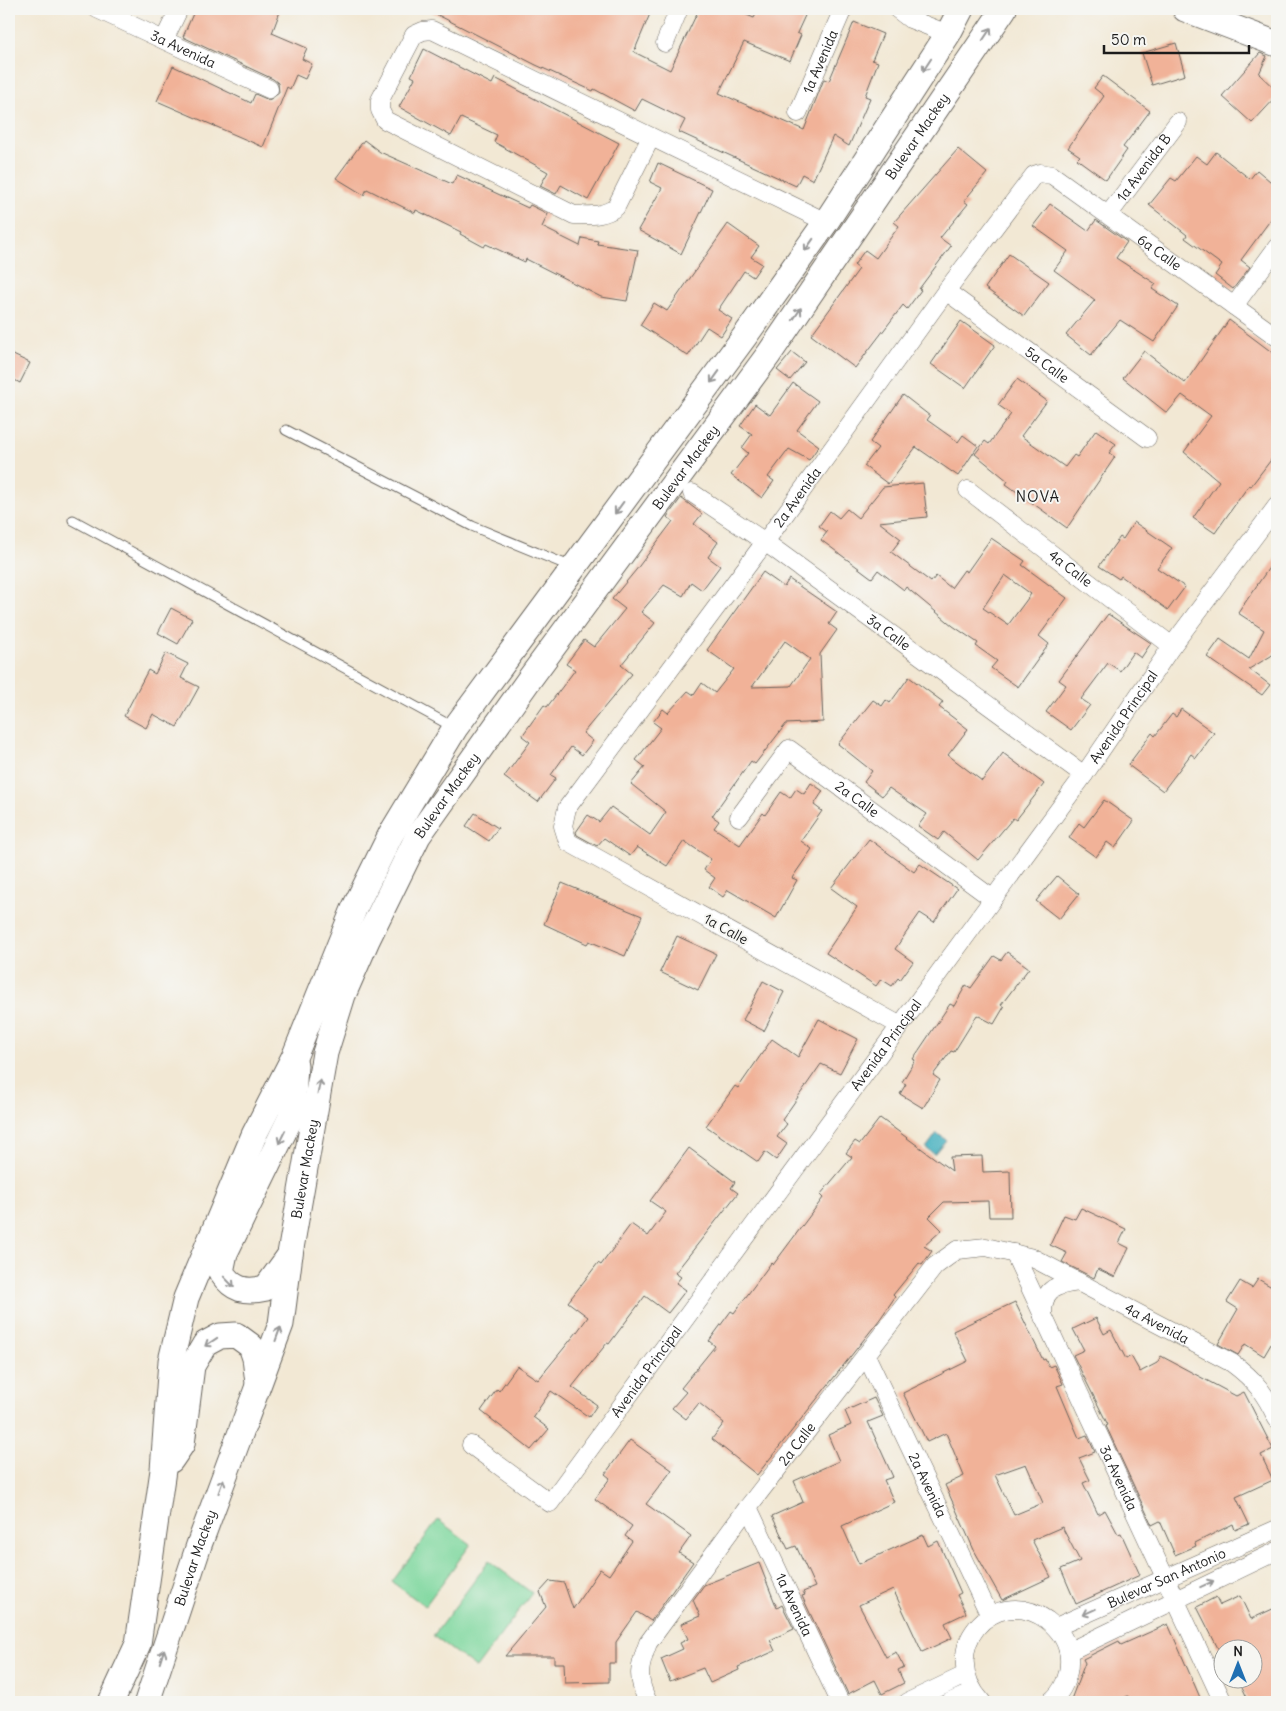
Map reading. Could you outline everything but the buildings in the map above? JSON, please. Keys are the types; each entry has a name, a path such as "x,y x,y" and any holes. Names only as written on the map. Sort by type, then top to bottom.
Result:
{"main road":[{"name":"Bulevar Mackey","path":"147,1702 199,1545 281,1324 290,1254 325,1053 343,995 367,940 418,836 531,677 769,354 1004,9"},
{"path":"1185,9 1277,44"},
{"name":"Bulevar Mackey","path":"112,1702 138,1644 164,1470 171,1361 186,1298 254,1135 296,1055 354,909 387,842 455,728 575,568 826,222 948,34 958,10"},
{"path":"290,1254 266,1288 248,1292 235,1288 221,1272 225,1253 292,1115 296,1055"},
{"path":"164,1470 182,1444 192,1366 205,1344 220,1336 236,1335 251,1346 255,1358 258,1383"}],"street":[{"name":"3a Avenida","path":"97,9 269,88"},
{"path":"164,40 179,9"},
{"path":"665,43 679,9"},
{"name":"1a Avenida","path":"798,113 843,9"},
{"path":"897,9 910,19 948,34"},
{"path":"651,137 616,207 608,213 599,215 574,215 385,120 380,110 380,100 414,35 432,30 826,222"},
{"name":"1a Avenida B","path":"1109,214 1178,122"},
{"name":"6a Calle","path":"1040,174 1052,175 1109,214 1277,337"},
{"name":"2a Avenida","path":"563,826 567,808 765,542 946,291 1028,181 1040,174"},
{"path":"1234,306 1277,247"},
{"name":"5a Calle","path":"946,291 1147,438"},
{"name":"4a Calle","path":"968,490 1172,646"},
{"name":"3a Calle","path":"692,494 765,542 1084,775"},
{"name":"Avenida Principal","path":"471,1445 550,1503 898,1025 1084,775 1172,646 1277,506"},
{"name":"2a Calle","path":"739,817 789,749 993,899"},
{"name":"1a Calle","path":"563,826 568,842 898,1025"},
{"name":"2a Calle","path":"648,1702 643,1693 638,1669 648,1643 748,1507 935,1266 957,1250 986,1247 1014,1253"},
{"name":"3a Avenida","path":"1014,1253 1223,1702"},
{"name":"4a Avenida","path":"1014,1253 1033,1258 1232,1363 1254,1379 1269,1400 1277,1419"},
{"path":"1043,1318 1043,1305 1047,1294 1054,1287 1079,1282"},
{"name":"2a Avenida","path":"866,1355 990,1616"},
{"name":"1a Avenida","path":"748,1507 840,1702"},
{"name":"Bulevar San Antonio","path":"1056,1627 1277,1529"},
{"name":"Bulevar San Antonio","path":"1068,1650 1074,1649 1277,1551"},
{"path":"950,1702 977,1697 965,1675 964,1658 968,1642 976,1627 990,1616 1004,1611 1020,1609 1036,1613 1056,1627 1068,1650 1069,1667 1064,1684 1050,1702"},
{"path":"908,1702 965,1675"}],"lane":[{"path":"1185,9 1187,18 1194,22 1270,51 1277,51"},
{"path":"286,430 472,526 575,568"},
{"path":"74,520 455,728"}],"green space":[{"path":"438,1520 471,1544 425,1606 392,1582"},
{"path":"489,1561 532,1593 476,1668 433,1636"}],"water":[{"path":"937,1133 946,1140 934,1154 926,1148"}],"district":[{"name":"NOVA","path":"1038,496"}]}
